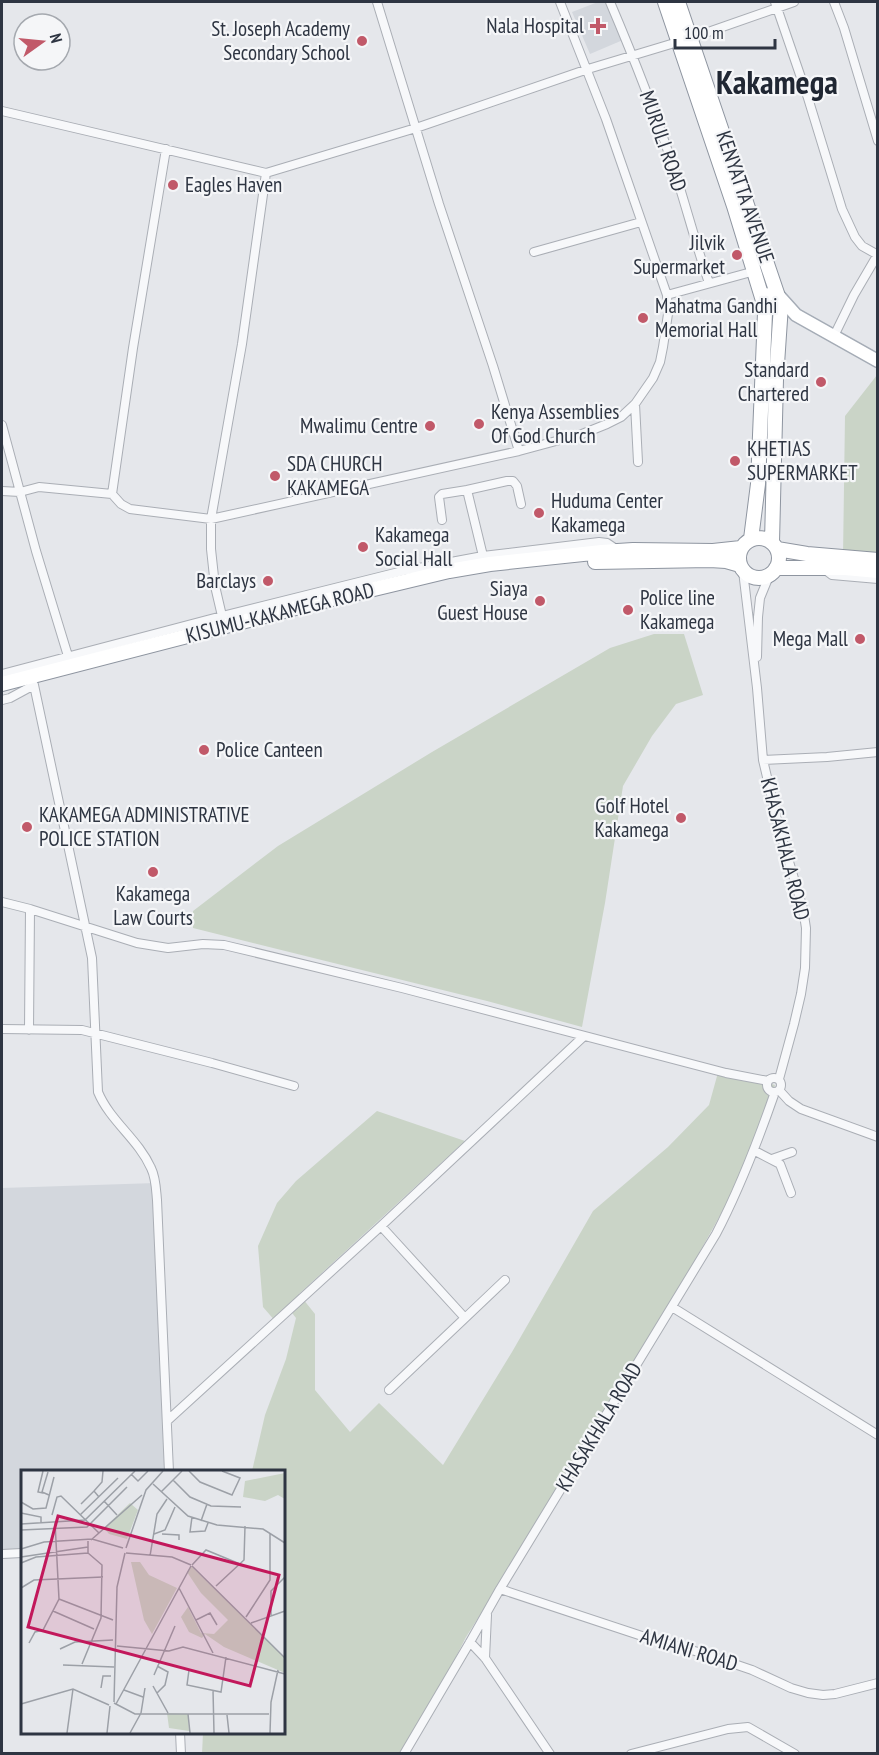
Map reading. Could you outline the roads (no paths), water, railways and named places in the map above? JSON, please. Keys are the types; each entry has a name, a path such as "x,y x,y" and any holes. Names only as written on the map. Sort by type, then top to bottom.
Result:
{"highway":[{"name":"KENYATTA AVENUE","path":"665,2 685,40"},
{"name":"KENYATTA AVENUE","path":"678,2 685,40 740,204 781,305 773,485 775,545"},
{"name":"KENYATTA AVENUE","path":"740,204 765,314 758,484 746,543"},
{"path":"758,484 773,485"},
{"path":"878,560 807,554 775,545 762,537 746,543 739,553 742,568 749,576 755,578 772,572 822,567 878,571"},
{"name":"KISUMU-KAKAMEGA ROAD","path":"2,684 291,609 449,571 490,564 618,551 713,550 746,543"},
{"path":"772,572 779,558 775,545"},
{"name":"KISUMU-KAKAMEGA ROAD","path":"2,693 412,587 466,577 603,561 710,560 726,561 742,568"}],"main road":[{"path":"762,294 778,295 796,315 878,361"},
{"path":"765,314 796,315"}],"street":[{"path":"376,2 519,451"},
{"path":"2,491 20,492 39,487 112,494 121,504 130,509 211,519 519,451 582,434 621,417 636,404 653,378 660,362 668,314 667,295 588,69 560,2"},
{"name":"MURULI ROAD","path":"610,2 633,56 673,167 709,283"},
{"path":"2,111 266,173 416,128 588,69 685,40 776,5 794,2"},
{"path":"834,2 878,141"},
{"path":"776,5 808,98 842,209 855,237 862,246 877,255 834,336"},
{"path":"112,494 133,348 166,149"},
{"path":"222,616 215,586 211,519 242,344 266,173"},
{"path":"534,252 641,222"},
{"path":"667,295 754,271"},
{"path":"636,404 638,462"},
{"path":"2,425 68,656"},
{"path":"442,520 439,497 442,494 513,481 517,486 521,504"},
{"path":"467,490 483,556"},
{"path":"2,674 403,571 483,556 599,542 607,543 618,551"},
{"path":"822,567 832,575 878,579"},
{"path":"742,568 757,688"},
{"path":"757,688 760,598 772,572"},
{"path":"272,604 291,609"},
{"path":"2,700 34,685 86,927 94,979 98,1092 117,1124 143,1154 154,1175 169,1470"},
{"name":"KHASAKHALA ROAD","path":"757,688 763,760 779,828 803,909 806,928 805,968 794,1024 779,1079"},
{"path":"763,760 827,758 878,753"},
{"path":"2,902 137,943 168,948 203,944 224,945 402,988 726,1073 768,1081 774,1078 779,1079 782,1084 777,1091"},
{"path":"29,1030 30,909"},
{"path":"2,1029 82,1030 294,1086"},
{"path":"167,1421 381,1226 583,1037"},
{"path":"768,1081 769,1090 777,1091 801,1109 878,1137"},
{"name":"KHASAKHALA ROAD","path":"404,1754 500,1589 730,1208 755,1151 777,1091"},
{"path":"755,1151 780,1164 791,1193"},
{"path":"772,1159 792,1152"},
{"path":"381,1226 465,1318"},
{"path":"389,1390 505,1280"},
{"path":"672,1307 878,1435"},
{"path":"2,1554 21,1553"},
{"name":"AMIANI ROAD","path":"500,1589 752,1670 808,1694 835,1694 878,1683"},
{"path":"485,1658 487,1613"},
{"path":"471,1642 485,1658 550,1754"},
{"path":"631,1754 728,1729 748,1727 795,1754"},
{"path":"180,1734 181,1754"}],"place":[{"name":"Nala Hospital","path":"598,26"},
{"name":"St. Joseph Academy Secondary School","path":"362,41"},
{"name":"Eagles Haven","path":"173,185"},
{"name":"Jilvik Supermarket","path":"737,255"},
{"name":"Mahatma Gandhi Memorial Hall","path":"643,318"},
{"name":"Standard Chartered","path":"821,382"},
{"name":"Kenya Assemblies Of God Church","path":"479,424"},
{"name":"Mwalimu Centre","path":"430,426"},
{"name":"KHETIAS SUPERMARKET","path":"735,461"},
{"name":"SDA CHURCH KAKAMEGA","path":"275,476"},
{"name":"Huduma Center Kakamega","path":"539,513"},
{"name":"Kakamega Social Hall","path":"363,547"},
{"name":"Barclays","path":"268,581"},
{"name":"Siaya Guest House","path":"540,601"},
{"name":"Police line Kakamega","path":"628,610"},
{"name":"Mega Mall","path":"860,639"},
{"name":"Police Canteen","path":"204,750"},
{"name":"Golf Hotel Kakamega","path":"681,818"},
{"name":"KAKAMEGA ADMINISTRATIVE POLICE STATION","path":"27,827"},
{"name":"Kakamega Law Courts","path":"153,872"}],"district":[{"name":"Kakamega","path":"777,82"}]}
